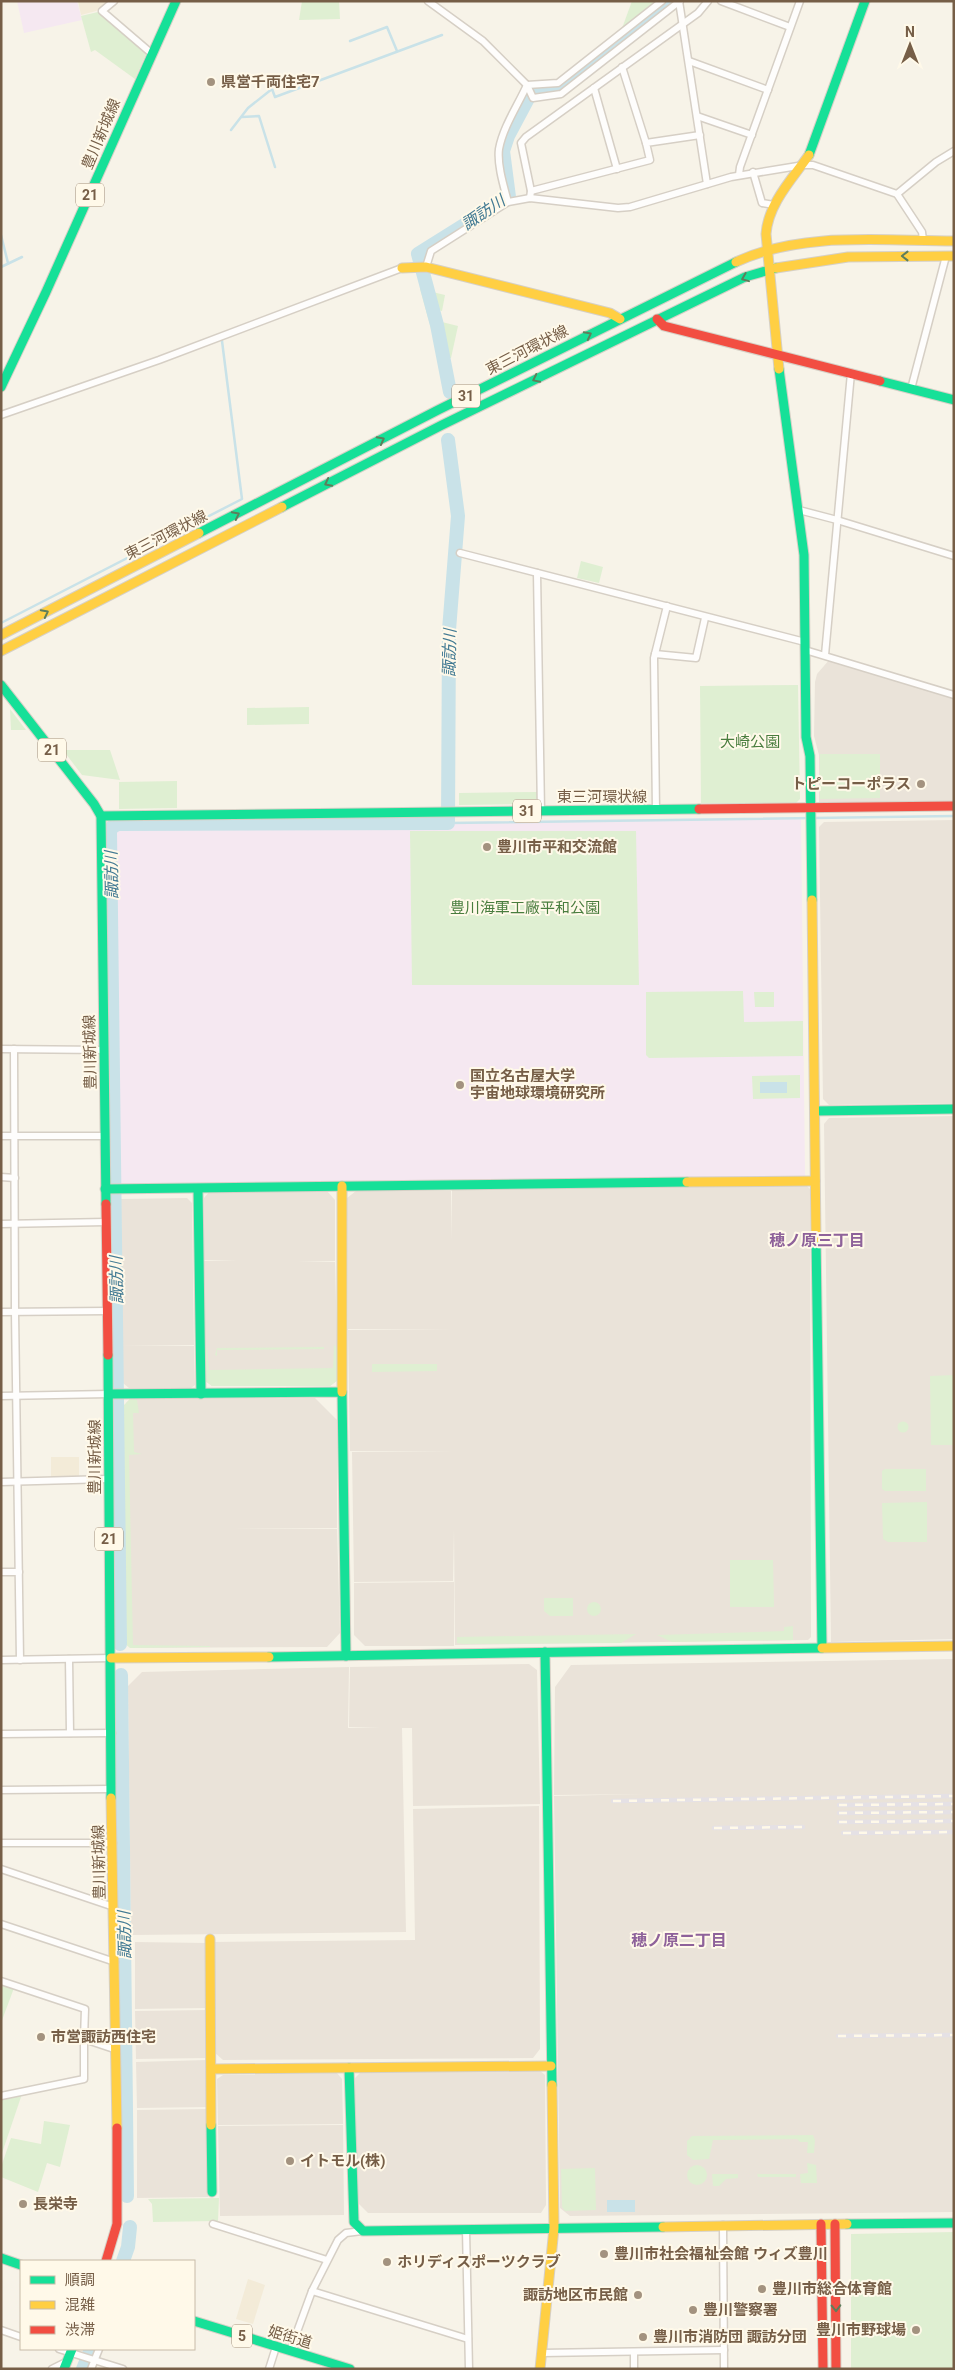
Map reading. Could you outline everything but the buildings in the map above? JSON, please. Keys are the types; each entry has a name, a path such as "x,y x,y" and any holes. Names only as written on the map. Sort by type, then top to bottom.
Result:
{"street":[{"path":"114,1 102,11 151,53"},
{"name":"豊川新城線","path":"1,387 83,212 151,53 176,1"},
{"path":"428,1 483,41 527,85 533,98 560,94 679,1 684,23 707,184"},
{"path":"527,85 558,83 662,1"},
{"path":"530,195 521,143 526,137 698,13 708,1"},
{"path":"721,1 790,27"},
{"path":"739,175 800,1"},
{"path":"822,1647 811,808 810,756 806,737 804,555 768,269 767,221 783,189 804,165 865,1"},
{"path":"689,60 768,90"},
{"path":"426,266 431,251 508,202 617,168 650,160 622,67"},
{"path":"508,202 499,150 503,136 527,85"},
{"path":"594,88 617,168"},
{"path":"697,116 752,135"},
{"path":"646,143 700,135"},
{"path":"897,194 936,162 954,151"},
{"path":"530,195 618,208 630,207 739,175 804,165 813,166 897,194 922,232 923,240"},
{"path":"753,172 762,203 774,205"},
{"name":"東三河環状線","path":"1,635 620,318 718,270 767,251 819,241 954,241"},
{"name":"東三河環状線","path":"1,651 442,425 721,288 768,269 810,260 850,256 950,256"},
{"path":"911,389 950,256"},
{"path":"1,415 159,360 402,268 426,266 610,313 620,318"},
{"path":"657,319 664,326 954,400"},
{"path":"825,655 851,373"},
{"path":"799,510 954,556"},
{"path":"460,553 667,606 805,646 825,655 954,695"},
{"path":"537,573 541,811"},
{"path":"656,810 655,654 667,606"},
{"path":"655,654 696,658 704,618"},
{"name":"21","path":"1,685 94,804 101,816"},
{"name":"東三河環状線","path":"101,816 954,806"},
{"name":"豊川新城線","path":"101,816 107,1311 111,1394 108,1479 115,1962 114,2050 118,2217 106,2260"},
{"path":"14,1048 15,1312 20,1660"},
{"path":"1,1049 103,1050"},
{"path":"815,1110 954,1109"},
{"path":"1,1136 104,1136"},
{"path":"1,1177 15,1178"},
{"path":"107,1189 815,1181"},
{"path":"342,1186 342,1392 346,1656"},
{"path":"198,1189 201,1394"},
{"path":"1,1224 106,1222"},
{"path":"1,1312 107,1311"},
{"path":"1,1396 342,1392"},
{"path":"1,1482 108,1479"},
{"path":"1,1572 18,1572"},
{"path":"1,1660 954,1646"},
{"path":"540,2369 554,2228 545,1652"},
{"path":"70,1659 70,1733"},
{"path":"1,1734 112,1733"},
{"path":"1,1790 111,1789"},
{"path":"1,1844 113,1843"},
{"path":"1,1869 114,1906"},
{"path":"1,1924 115,1962"},
{"path":"210,1939 212,2192"},
{"path":"1,1981 86,2009 84,2079 1,2096"},
{"path":"84,2039 114,2050"},
{"path":"212,2069 551,2066"},
{"path":"349,2068 354,2222 363,2231"},
{"path":"290,2351 312,2291 340,2237 350,2231 954,2223"},
{"path":"214,2224 328,2260"},
{"path":"821,2224 822,2369"},
{"path":"835,2224 836,2369"},
{"path":"723,2225 724,2369"},
{"path":"466,2230 469,2369"},
{"path":"1,2258 20,2265"},
{"path":"312,2291 468,2339"},
{"name":"姫街道","path":"195,2321 350,2369"},
{"path":"1,2330 20,2337"},
{"path":"269,2369 276,2347"},
{"path":"91,2369 98,2350"},
{"path":"542,2353 724,2350"},
{"path":"52,2369 65,2366 71,2351 80,2356 123,2369"},
{"path":"634,2352 634,2369"}],"shaded area":[{"path":"17,1 77,1 82,20 24,33"},
{"path":"78,1 109,1 96,11 81,15"},
{"path":"830,659 954,697 954,801 819,803 819,755 814,736 815,682 817,674"},
{"name":"国立名古屋大学 宇宙地球環境研究所","path":"801,817 805,1176 118,1185 113,831 115,827"},
{"path":"954,820 954,1103 829,1105 823,1099 819,827 824,822"},
{"path":"954,1116 954,1639 831,1642 824,1124 829,1118"},
{"path":"806,1185 810,1189 811,1637 808,1640 455,1645 454,1529 453,1581 354,1582 352,1452 454,1451 350,1451 348,1330 453,1329 348,1329 347,1198 356,1191 451,1191 452,1240 452,1190"},
{"path":"210,1191 327,1191 335,1200 335,1261 298,1261 335,1262 338,1380 330,1386 212,1386 204,1380 204,1261 237,1261 204,1260 204,1198"},
{"path":"187,1198 192,1203 194,1345 122,1346 121,1199"},
{"path":"122,1346 194,1346 195,1385 191,1388 129,1388 123,1383"},
{"path":"315,1398 337,1420 337,1528 233,1529 337,1529 340,1633 327,1647 130,1648 126,1403 130,1399"},
{"path":"51,1457 79,1457 79,1479 51,1479"},
{"path":"454,1582 454,1646 365,1646 354,1635 354,1583"},
{"path":"954,1659 954,2212 570,2216 560,2208 554,1796 647,1794 554,1795 555,1687 571,1665"},
{"path":"529,1664 537,1670 540,1804 413,1806 412,1728 402,1728 406,1932 131,1935 128,1686 142,1672 349,1667 348,1728 380,1728 349,1727 350,1667"},
{"path":"539,1806 540,2049 533,2058 223,2060 214,2052 213,1942 415,1940 413,1809"},
{"path":"135,1942 207,1943 206,2008 135,2009"},
{"path":"207,2010 207,2058 136,2059 135,2011"},
{"path":"207,2060 208,2107 137,2108 136,2062"},
{"path":"538,2069 545,2075 546,2205 541,2213 368,2213 357,2202 354,2079 361,2072"},
{"path":"337,2073 342,2079 343,2124 218,2125 217,2079 223,2075"},
{"path":"208,2109 208,2197 137,2198 137,2110"},
{"name":"イトモル(株)","path":"343,2125 344,2215 220,2216 218,2126"},
{"path":"248,2279 265,2285 253,2324 236,2319"}],"green space":[{"path":"302,1 339,1 340,19 299,20"},
{"path":"632,1 658,1 621,31"},
{"path":"98,12 146,54 135,79 95,50 91,52 81,16"},
{"path":"420,289 445,295 442,311 435,309 434,320 458,326 451,358 439,357"},
{"path":"581,561 603,567 599,583 577,578"},
{"name":"大崎公園","path":"798,685 800,799 796,803 701,803 700,686"},
{"path":"309,707 309,724 247,725 247,708"},
{"path":"10,709 26,730 11,730"},
{"path":"63,750 110,750 120,780 82,775"},
{"path":"820,754 880,754 880,798 820,799"},
{"path":"177,781 177,808 119,809 119,782"},
{"path":"537,792 537,804 459,805 459,793"},
{"name":"豊川海軍工廠平和公園","path":"410,831 636,831 639,985 412,985"},
{"path":"743,991 744,1022 803,1021 803,1056 649,1058 646,1055 646,992"},
{"path":"754,992 774,992 774,1007 755,1007"},
{"path":"800,1075 800,1098 753,1099 752,1076"},
{"path":"334,1344 337,1349 338,1380 330,1386 212,1386 204,1380 204,1352 207,1346 209,1370 333,1368"},
{"path":"324,1347 324,1349 217,1350 217,1356 215,1355 217,1348"},
{"path":"372,1364 437,1364 437,1371 372,1372"},
{"path":"954,1375 954,1445 931,1445 930,1376"},
{"path":"130,1399 137,1400 139,1413 133,1413 134,1452 142,1454 129,1455 133,1645 210,1647 130,1648 123,1642 119,1410"},
{"path":"901,1422 905,1422 908,1427 907,1431 901,1432 898,1429 898,1425"},
{"path":"885,1469 926,1469 926,1491 885,1491 882,1489 882,1471"},
{"path":"927,1502 927,1542 888,1542 883,1539 882,1503"},
{"path":"730,1560 773,1560 774,1607 730,1607"},
{"path":"544,1598 573,1598 573,1616 550,1616 544,1611"},
{"path":"591,1602 597,1602 601,1609 597,1616 591,1616 587,1612 587,1606"},
{"path":"793,1626 793,1640 672,1642 657,1635 784,1631 784,1627"},
{"path":"636,1634 621,1643 457,1643 457,1637"},
{"path":"1,1983 14,1988 1,2023"},
{"path":"21,2097 1,2156 1,2100"},
{"path":"44,2121 70,2125 60,2167 47,2163 38,2192 1,2177 1,2167 11,2138 41,2144"},
{"path":"813,2135 815,2140 814,2153 807,2153 808,2142 800,2142 797,2139 713,2140 709,2159 693,2160 687,2155 687,2141 692,2136"},
{"path":"807,2163 816,2165 817,2183 801,2183 800,2174 808,2173"},
{"path":"697,2165 704,2168 707,2175 704,2182 697,2185 690,2182 687,2175 690,2168"},
{"path":"595,2168 596,2210 565,2211 562,2207 561,2169"},
{"path":"712,2174 738,2174 738,2178 726,2179 719,2186 713,2186"},
{"path":"757,2174 796,2174 796,2177 758,2177"},
{"path":"219,2198 218,2221 153,2222 152,2204 148,2199"},
{"path":"954,2232 954,2369 851,2369 851,2234"}],"water":[{"path":"760,1082 787,1082 787,1093 760,1093"},
{"path":"607,2200 635,2200 635,2212 607,2212"}],"waterway":[{"name":"諏訪川","path":"450,392 437,325 418,254 509,197 503,151 508,136 532,91 560,88 669,1"},
{"path":"350,41 387,27 397,51"},
{"path":"231,130 248,108 272,89 275,97 442,35"},
{"path":"242,117 259,116 275,167"},
{"path":"1,235 8,263"},
{"path":"1,267 22,257"},
{"path":"1,623 242,499 222,341"},
{"name":"諏訪川","path":"120,1644 110,832 112,827 118,824 448,823 449,630 458,516 448,440"},
{"path":"448,823 954,816"},
{"name":"諏訪川","path":"121,1675 127,2196"},
{"name":"諏訪川","path":"123,2260 128,2247 130,2227"},
{"name":"諏訪川","path":"83,2369 91,2350"}],"railway":[{"path":"613,1801 954,1796"},
{"path":"839,1805 954,1804"},
{"path":"839,1813 954,1812"},
{"path":"839,1822 954,1821"},
{"path":"714,1828 803,1827"},
{"path":"843,1833 954,1832"},
{"path":"838,2036 954,2035"}],"traffic: fast":[{"path":"1,387 46,292 176,1"},
{"path":"809,155 865,1"},
{"path":"199,533 438,410 736,262"},
{"path":"282,507 442,425 745,277 776,268"},
{"path":"779,369 804,555 806,737 810,756 812,900"},
{"path":"880,381 954,400"},
{"path":"1,685 94,804 101,816 106,1204"},
{"path":"101,816 699,809"},
{"path":"815,1111 954,1109"},
{"path":"105,1189 687,1182"},
{"path":"198,1189 201,1394"},
{"path":"816,1238 822,1647"},
{"path":"108,1355 111,1798"},
{"path":"109,1394 342,1392 346,1656"},
{"path":"269,1657 822,1648"},
{"path":"545,1652 552,2085"},
{"path":"349,2068 354,2222 363,2231 663,2227"},
{"path":"211,2125 212,2192"},
{"path":"847,2224 954,2223"},
{"path":"1,2258 20,2265"},
{"path":"195,2321 350,2369"},
{"path":"64,2369 72,2350"}],"traffic: slow":[{"path":"779,369 766,234 771,212 776,202 809,155"},
{"path":"736,262 761,252 815,242 871,239 954,241"},
{"path":"776,268 848,257 954,256"},
{"path":"402,268 426,267 610,313 620,319"},
{"path":"1,651 282,507"},
{"path":"1,635 199,533"},
{"path":"812,900 816,1238"},
{"path":"687,1182 815,1181"},
{"path":"342,1186 342,1392"},
{"path":"822,1648 954,1646"},
{"path":"111,1658 269,1657"},
{"path":"111,1798 117,2128"},
{"path":"210,1939 211,2125"},
{"path":"212,2069 551,2066"},
{"path":"540,2369 554,2228 552,2085"},
{"path":"663,2227 847,2224"}],"traffic: jam":[{"path":"657,319 664,326 880,381"},
{"path":"699,809 954,806"},
{"path":"106,1204 108,1355"},
{"path":"106,2260 117,2224 117,2128"},
{"path":"821,2224 823,2369"},
{"path":"835,2224 836,2369"}],"place":[{"name":"県営千両住宅7","path":"211,82"},
{"name":"トピーコーポラス","path":"921,784"},
{"name":"豊川市平和交流館","path":"487,847"},
{"name":"国立名古屋大学 宇宙地球環境研究所","path":"460,1085"},
{"name":"市営諏訪西住宅","path":"41,2037"},
{"name":"イトモル(株)","path":"290,2161"},
{"name":"長栄寺","path":"23,2204"},
{"name":"豊川市社会福祉会館 ウィズ豊川","path":"604,2254"},
{"name":"ホリディスポーツクラブ","path":"387,2262"},
{"name":"豊川市総合体育館","path":"762,2289"},
{"name":"諏訪地区市民館","path":"638,2295"},
{"name":"豊川警察署","path":"693,2310"},
{"name":"豊川市野球場","path":"916,2330"},
{"name":"豊川市消防団 諏訪分団","path":"643,2337"}],"district":[{"name":"穂ノ原三丁目","path":"817,1240"},
{"name":"穂ノ原二丁目","path":"679,1940"}]}
